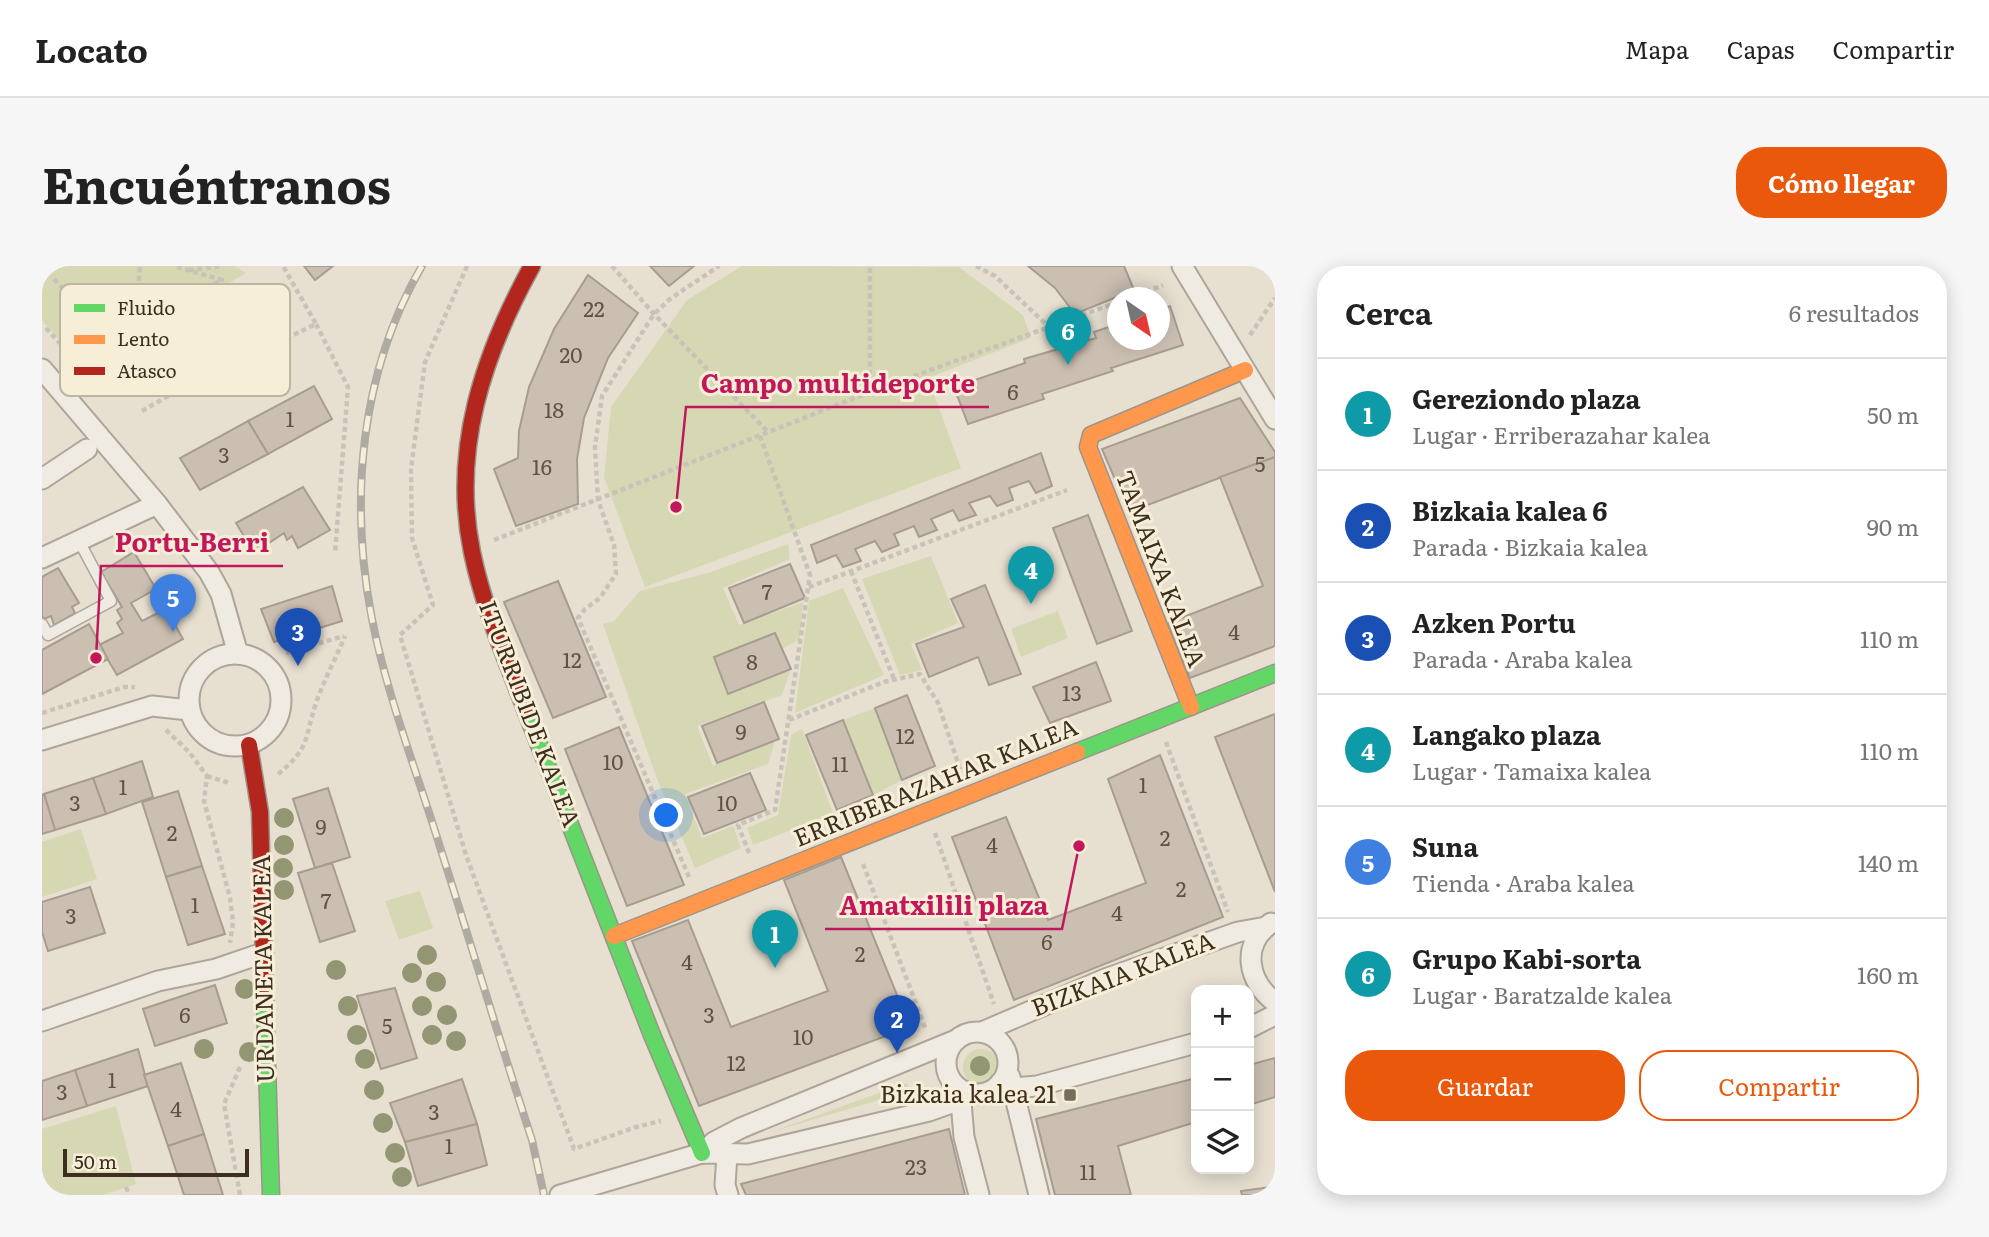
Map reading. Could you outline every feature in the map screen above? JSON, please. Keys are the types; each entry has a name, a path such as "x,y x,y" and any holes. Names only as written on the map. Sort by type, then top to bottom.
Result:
{"street":[{"name":"ITURRIBIDE KALEA","path":"532,266 491,345 475,398 466,456 465,503 480,591 679,1102 702,1153"},
{"path":"1182,266 1275,419"},
{"path":"42,369 60,390"},
{"name":"TAMAIXA KALEA","path":"1191,707 1088,447 1091,435 1245,370"},
{"path":"65,396 157,504 209,572 222,594 239,653"},
{"path":"42,479 87,449"},
{"path":"42,558 157,504"},
{"path":"239,653 253,657 266,666 276,678 281,693 281,709 270,731 249,745 233,747 218,744 205,736 195,725 189,710 188,695 200,669 217,657 239,653"},
{"name":"ERRIBERAZAHAR KALEA","path":"614,936 1275,673"},
{"path":"42,740 152,706 189,710"},
{"name":"URDANETA KALEA","path":"249,745 260,811 271,1195"},
{"path":"1271,924 1257,938 1251,952 1251,967 1255,981 1263,993 1275,1002"},
{"name":"BIZKAIA KALEA","path":"982,1032 1105,979 1238,932 1271,924"},
{"path":"42,1021 158,981 216,969 263,953"},
{"path":"1254,1026 1275,1016"},
{"path":"702,1153 714,1142 736,1130 972,1032 982,1032 1000,1041 1006,1050 1007,1081 1039,1195"},
{"path":"956,1040 947,1056 946,1066 953,1082 964,1094 964,1137 979,1195"},
{"path":"560,1195 702,1153 748,1154 922,1112 964,1094 992,1090 1007,1081 1037,1086 1191,1044"},
{"path":"727,1155 724,1185 728,1195"}],"lane":[{"path":"42,624 48,635 111,601 79,541"}],"path":[{"path":"139,284 140,266"},
{"path":"174,266 222,281 216,284"},
{"path":"185,270 223,266"},
{"path":"283,266 348,387 335,553"},
{"path":"467,266 425,362 411,469 412,538 433,605 400,635 466,855 574,1149 661,1121"},
{"path":"612,266 654,314 769,432"},
{"path":"689,877 578,618 600,598 615,574 614,545 598,500 595,447 602,396 654,314 670,299 719,266"},
{"path":"870,266 870,392"},
{"path":"976,266 995,275 1050,328"},
{"path":"54,279 60,286"},
{"path":"1158,287 1163,285"},
{"path":"1250,334 1275,298"},
{"path":"487,542 870,392 1107,306"},
{"path":"290,337 316,324"},
{"path":"46,328 60,343"},
{"path":"142,411 168,396"},
{"path":"749,853 738,825 775,810 810,575 760,436"},
{"path":"808,587 1067,490"},
{"path":"851,571 894,679"},
{"path":"286,653 345,636 316,703"},
{"path":"788,720 894,679 920,674 938,703 961,772"},
{"path":"42,713 124,687 136,687"},
{"path":"162,726 189,752 207,776 204,802 230,898 233,922 230,948"},
{"path":"1161,730 1228,912"},
{"path":"931,822 994,1004"},
{"path":"863,863 926,1030"},
{"path":"240,1195 224,1104 244,1058"},
{"path":"126,1187 129,1195"}],"green space":[{"path":"61,266 234,266 246,273 227,284 60,284 60,341 42,320 42,282"},
{"path":"742,266 959,267 1023,315 1031,338 928,378 961,468 645,587 604,477 611,407 687,300"},
{"path":"788,544 790,559 723,588 739,625 803,602 800,639 782,649 775,633 715,658 729,694 791,669 782,695 697,726 713,766 775,741 768,764 685,794 702,838 733,826 741,848 695,868 657,779 603,624 614,621 640,591 711,572"},
{"path":"931,556 958,623 911,644 922,670 900,675 862,579"},
{"path":"843,588 884,675 795,713 809,601"},
{"path":"1058,611 1068,638 1021,657 1011,629"},
{"path":"875,708 902,780 873,795 843,720"},
{"path":"802,729 833,813 753,845 747,828 778,815 791,735"},
{"path":"81,829 97,879 42,897 42,842"},
{"path":"420,891 433,928 399,940 385,901"},
{"path":"981,1049 994,1054 999,1067 994,1080 981,1085 968,1080 963,1067 968,1054"},
{"path":"907,1083 909,1091 771,1132"},
{"path":"116,1106 136,1184 103,1195 42,1195 42,1129"}],"building":[{"path":"304,266 333,266 315,280"},
{"path":"650,266 694,266 669,286"},
{"path":"1028,266 1124,266 1133,287 1107,287 1107,301 1075,314 1055,288"},
{"path":"588,275 638,313 608,358 584,418 577,459 578,504 516,526 494,469 518,458 519,431 529,387 554,329"},
{"path":"1170,306 1183,345 1170,349"},
{"path":"1107,328 1107,350 1167,350 1042,394 1044,399 968,424 954,387 1025,363 1024,359 1096,338 1094,332"},
{"path":"314,386 332,419 268,454 248,421"},
{"path":"1240,398 1275,452 1275,457 1129,512 1102,449"},
{"path":"248,421 268,454 200,490 180,458"},
{"path":"1041,453 1052,486 1036,493 1029,481 1009,488 1013,500 997,506 990,496 969,503 976,515 959,521 953,510 931,519 937,530 919,537 914,526 894,534 899,545 882,552 875,541 855,549 861,561 843,567 836,555 817,563 811,545"},
{"path":"1275,457 1275,646 1190,678 1168,623 1263,586 1220,477"},
{"path":"303,487 330,530 298,548 292,536 287,540 284,533 254,553 236,523"},
{"path":"1088,515 1132,631 1097,644 1053,528"},
{"path":"134,552 156,589 131,603 142,621 166,609 183,639 117,675 99,645 123,633 117,623 122,619 117,610 122,607 101,572"},
{"path":"790,564 805,598 744,623 729,588"},
{"path":"58,568 79,603 72,607 75,613 54,625 51,616 44,619 42,616 42,577"},
{"path":"558,581 606,697 553,718 504,602"},
{"path":"985,585 1021,674 989,685 978,657 929,677 916,644 964,627 951,599"},
{"path":"332,586 342,621 274,642 261,609"},
{"path":"89,624 108,659 42,694 42,650"},
{"path":"775,633 791,669 728,694 714,657"},
{"path":"1096,662 1111,701 1050,723 1033,687"},
{"path":"907,695 935,766 902,780 875,708"},
{"path":"764,702 779,739 717,763 702,726"},
{"path":"1275,714 1275,892 1215,737"},
{"path":"843,720 873,795 837,810 806,735"},
{"path":"619,727 684,885 627,906 565,749"},
{"path":"1160,755 1223,917 1014,1000 952,837 1006,817 1048,920 1146,883 1108,779"},
{"path":"142,761 153,797 106,814 93,778"},
{"path":"750,773 766,810 704,834 688,797"},
{"path":"93,778 106,814 55,830 44,794"},
{"path":"328,788 350,857 315,868 293,799"},
{"path":"178,791 202,866 166,877 142,802"},
{"path":"44,794 55,830 42,834 42,795"},
{"path":"841,857 910,1027 699,1106 632,941 688,920 731,1027 828,991 784,880"},
{"path":"332,863 355,931 320,942 298,873"},
{"path":"202,866 225,934 188,945 166,877"},
{"path":"90,887 105,933 48,951 42,932 42,902"},
{"path":"215,985 227,1023 155,1046 143,1009"},
{"path":"395,988 417,1058 381,1069 357,996"},
{"path":"138,1049 148,1086 87,1106 75,1070"},
{"path":"1275,1058 1275,1097 1254,1103 1254,1064"},
{"path":"181,1063 204,1134 168,1146 144,1075"},
{"path":"75,1070 87,1106 42,1120 42,1081"},
{"path":"462,1079 477,1124 405,1142 390,1103"},
{"path":"1191,1079 1191,1124 1118,1146 1131,1195 1055,1195 1036,1119"},
{"path":"477,1124 487,1165 418,1186 405,1142"},
{"path":"949,1129 965,1195 746,1195 741,1184"},
{"path":"204,1134 223,1195 184,1195 168,1146"},
{"path":"1270,1187 1272,1195 1242,1195 1241,1191"}],"railway":[{"path":"422,266 401,307 385,349 373,393 361,483 365,574 372,619 386,677 532,1140 544,1195"}],"traffic: fast":[{"path":"1077,752 1275,673"},
{"path":"525,709 652,1035 702,1153"},
{"path":"265,1001 271,1195"}],"traffic: slow":[{"path":"1191,707 1088,447 1091,435 1245,370"},
{"path":"614,936 1077,752"}],"traffic: jam":[{"path":"525,709 482,592 472,552 466,477 469,440 486,369 514,300 532,266"},
{"path":"249,745 260,812 265,1001"}],"place":[{"name":"Grupo Kabi-sorta","path":"1068,365"},
{"name":"Campo multideporte","path":"676,507"},
{"name":"Langako plaza","path":"1031,604"},
{"name":"Suna","path":"173,632"},
{"name":"Portu-Berri","path":"96,658"},
{"name":"Azken Portu","path":"298,666"},
{"name":"Amatxilili plaza","path":"1079,846"},
{"name":"Gereziondo plaza","path":"775,968"},
{"name":"Bizkaia kalea 6","path":"897,1053"},
{"name":"Bizkaia kalea 21","path":"1070,1095"}]}
